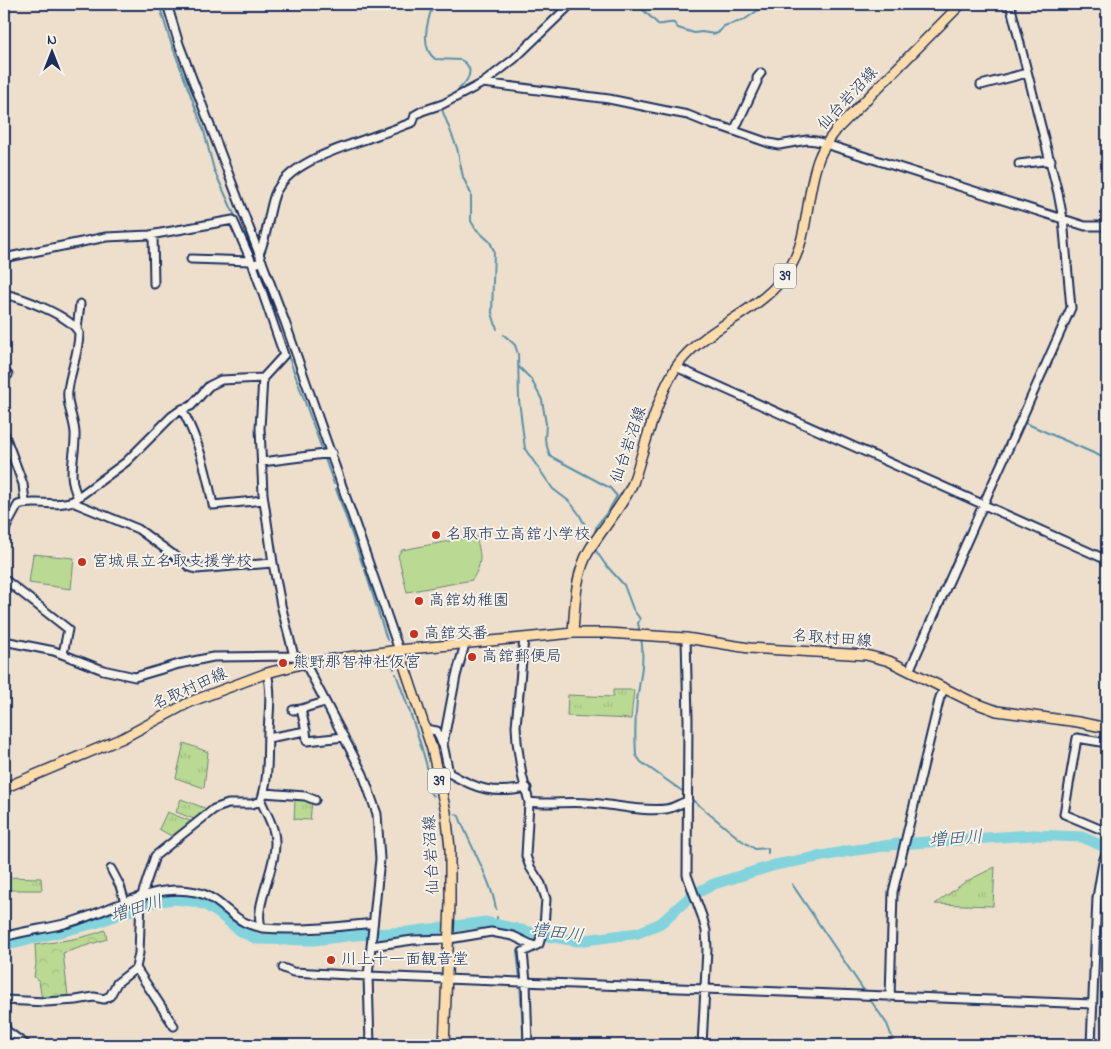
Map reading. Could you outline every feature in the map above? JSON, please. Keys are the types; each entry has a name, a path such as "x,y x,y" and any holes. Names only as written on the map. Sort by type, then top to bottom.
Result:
{"main road":[{"name":"仙台岩沼線","path":"573,633 581,572 590,549 627,496 659,404 676,367 700,342 759,301 785,276 795,259 800,244 813,175 826,144 837,129 961,4"},
{"path":"399,650 573,633"},
{"name":"名取村田線","path":"573,633 686,638 749,648 866,654 878,657 909,671 942,692 997,712 1078,722 1107,728"},
{"name":"仙台岩沼線","path":"399,650 432,749 446,812 450,848 449,938 444,1045"},
{"name":"名取村田線","path":"4,788 123,738 190,702 267,673 305,663 399,650"}],"street":[{"path":"167,4 179,44 259,254"},
{"path":"294,656 273,563 264,500 260,428 263,378 284,355 256,263 264,243 276,193 284,181 298,169 324,155 413,122 414,117 422,111 440,105 483,84 514,59 571,4"},
{"path":"909,671 1071,308 1063,219 1051,160 1010,4"},
{"path":"734,131 757,82 757,78 761,73"},
{"path":"981,86 1027,73"},
{"path":"483,84 608,99 688,115 713,125 779,145 807,140 826,144 1085,226 1107,226"},
{"path":"1019,164 1051,160"},
{"path":"4,258 106,237 153,237 234,220 256,263 332,453 399,650"},
{"path":"153,237 154,284"},
{"path":"191,259 256,263"},
{"path":"4,294 46,308 77,328"},
{"path":"80,304 77,328 79,338 67,392 75,434 72,481 77,504 138,529 190,567 196,569 273,563"},
{"path":"676,367 1107,560"},
{"path":"4,531 18,505 25,502 67,504 76,499 126,462 154,432 182,409 191,406 209,386 222,380 263,378"},
{"path":"182,409 195,434 206,467 212,505 264,500"},
{"path":"4,433 23,484 25,502"},
{"path":"262,462 332,453"},
{"path":"4,579 68,630 63,654"},
{"path":"524,638 516,726 522,775 527,788 529,802 526,856 530,868 544,891 546,900 544,926 537,945 523,952 522,982 528,1045"},
{"path":"686,638 687,875 706,931 707,949 702,1045"},
{"path":"4,641 63,654 103,670 135,677 213,657 294,656 301,658 363,774 377,814 380,859 368,976 370,1045"},
{"path":"443,744 456,676 466,644"},
{"path":"4,1000 46,1002 94,997 104,999 110,996 117,983 136,968 139,953 141,896 152,861 159,851 220,806 252,804 260,801 264,793 270,689 267,673"},
{"path":"890,997 893,892 942,692"},
{"path":"293,710 325,702"},
{"path":"301,708 307,740 344,737"},
{"path":"425,729 437,731 443,744 449,773 484,790 507,792 527,788"},
{"path":"268,738 306,731"},
{"path":"1107,743 1077,738 1064,814 1107,832"},
{"path":"264,793 305,796 315,800"},
{"path":"529,802 550,804 568,802 590,803 664,809 688,798"},
{"path":"260,801 274,833 274,861 259,912 262,928"},
{"path":"1092,1045 1097,898 1107,850"},
{"path":"111,869 120,886 125,902"},
{"path":"4,937 64,924 141,896 180,891 198,893 216,901 244,922 262,928 290,930 324,929 372,924"},
{"path":"371,944 449,938 491,932 513,936 537,945"},
{"path":"136,968 174,1026"},
{"path":"283,968 293,972 368,976 1093,1004"},
{"path":"4,1024 7,1031 26,1045"}],"green space":[{"path":"476,536 480,559 472,580 407,592 398,555 402,550"},
{"path":"33,554 74,558 71,589 29,583"},
{"path":"613,690 634,690 631,719 567,716 568,695 613,697"},
{"path":"184,743 208,752 204,788 176,778"},
{"path":"181,799 207,809 194,819 176,812"},
{"path":"295,799 312,802 310,820 294,819"},
{"path":"167,812 192,823 173,837 159,829"},
{"path":"995,867 993,906 935,904 965,882"},
{"path":"4,877 41,878 42,890 4,890"},
{"path":"105,930 107,939 63,953 68,996 42,1000 39,981 34,977 36,964 35,945 80,938"}],"waterway":[{"path":"159,4 169,37 204,131 214,170 240,227"},
{"path":"433,4 426,33 427,48 430,54 435,59 461,60 467,65 469,70 469,75 462,86 448,98"},
{"path":"634,4 640,7 658,24 674,23 678,28 694,33 714,34 718,33 724,26 744,20 767,4"},
{"path":"441,107 457,148 463,177 471,194 471,221 475,228 490,242 494,251 492,313 497,329"},
{"path":"271,308 323,452"},
{"path":"504,335 515,345 518,354 519,400 525,449 553,489 570,502 579,514 585,525 590,542"},
{"path":"518,366 531,379 542,400 546,424 545,440 550,456 610,488 617,496 597,525 594,536"},
{"path":"1023,422 1107,459"},
{"path":"324,456 334,484"},
{"path":"336,489 363,566"},
{"path":"594,548 605,564 624,585 633,609 640,619 638,623 640,633"},
{"path":"365,570 387,640"},
{"path":"641,638 642,662 636,714 636,755 641,762 685,793"},
{"path":"386,660 394,669"},
{"path":"396,674 420,743 427,767 429,790 433,796"},
{"path":"690,798 741,840 755,849 768,848 768,853"},
{"path":"456,814 459,816 485,875 496,909"},
{"name":"増田川","path":"4,946 95,923 153,902 174,899 206,905 240,931 257,939 313,940 408,932 486,922 578,941 638,933 661,923 691,896 714,884 775,865 849,851 898,844 1033,835 1082,837 1107,848"},
{"path":"792,884 865,992"},
{"name":"増田川","path":"497,917 497,923"},
{"path":"517,951 520,979"},
{"path":"520,983 524,1045"},
{"path":"869,998 887,1024 895,1045"}],"place":[{"name":"名取市立高舘小学校","path":"436,535"},
{"name":"宮城県立名取支援学校","path":"82,562"},
{"name":"高舘幼稚園","path":"419,601"},
{"name":"高舘交番","path":"414,634"},
{"name":"高舘郵便局","path":"472,657"},
{"name":"熊野那智神社仮宮","path":"283,663"},
{"name":"川上十一面観音堂","path":"331,960"}]}
